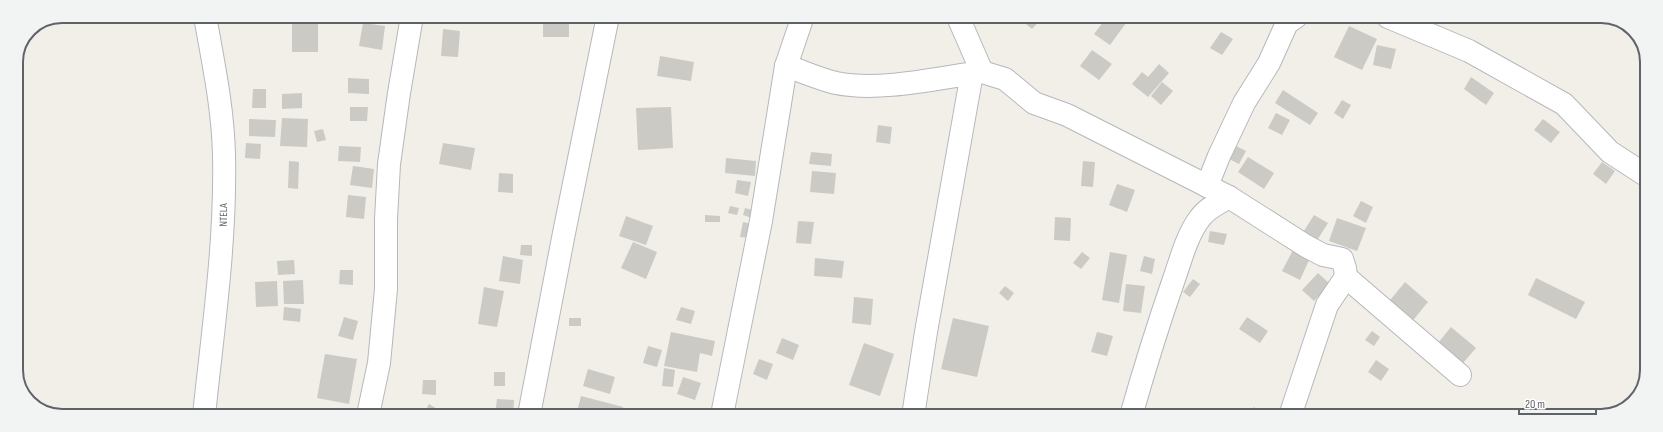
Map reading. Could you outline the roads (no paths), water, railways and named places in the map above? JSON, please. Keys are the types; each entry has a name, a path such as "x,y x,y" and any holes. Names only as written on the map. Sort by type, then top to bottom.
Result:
{"street":[{"name":"NTELA","path":"205,409 223,230 224,153 217,84 206,23"},
{"path":"369,409 379,364 386,289 386,219 389,164 411,23"},
{"path":"530,409 607,23"},
{"path":"723,409 761,222 786,66 801,23"},
{"path":"914,409 926,332 977,72 960,23"},
{"path":"1207,186 1218,156 1244,103 1269,63 1288,23"},
{"path":"1402,23 1469,51 1564,104 1610,152 1640,171"},
{"path":"786,66 835,83 860,86 902,83 977,72 1005,79 1034,103 1067,115 1229,197 1306,246 1323,255 1342,259 1346,277 1460,375"},
{"path":"1133,409 1157,328 1192,232 1200,218 1211,207 1229,197"},
{"path":"1292,409 1327,305 1346,277"}]}
